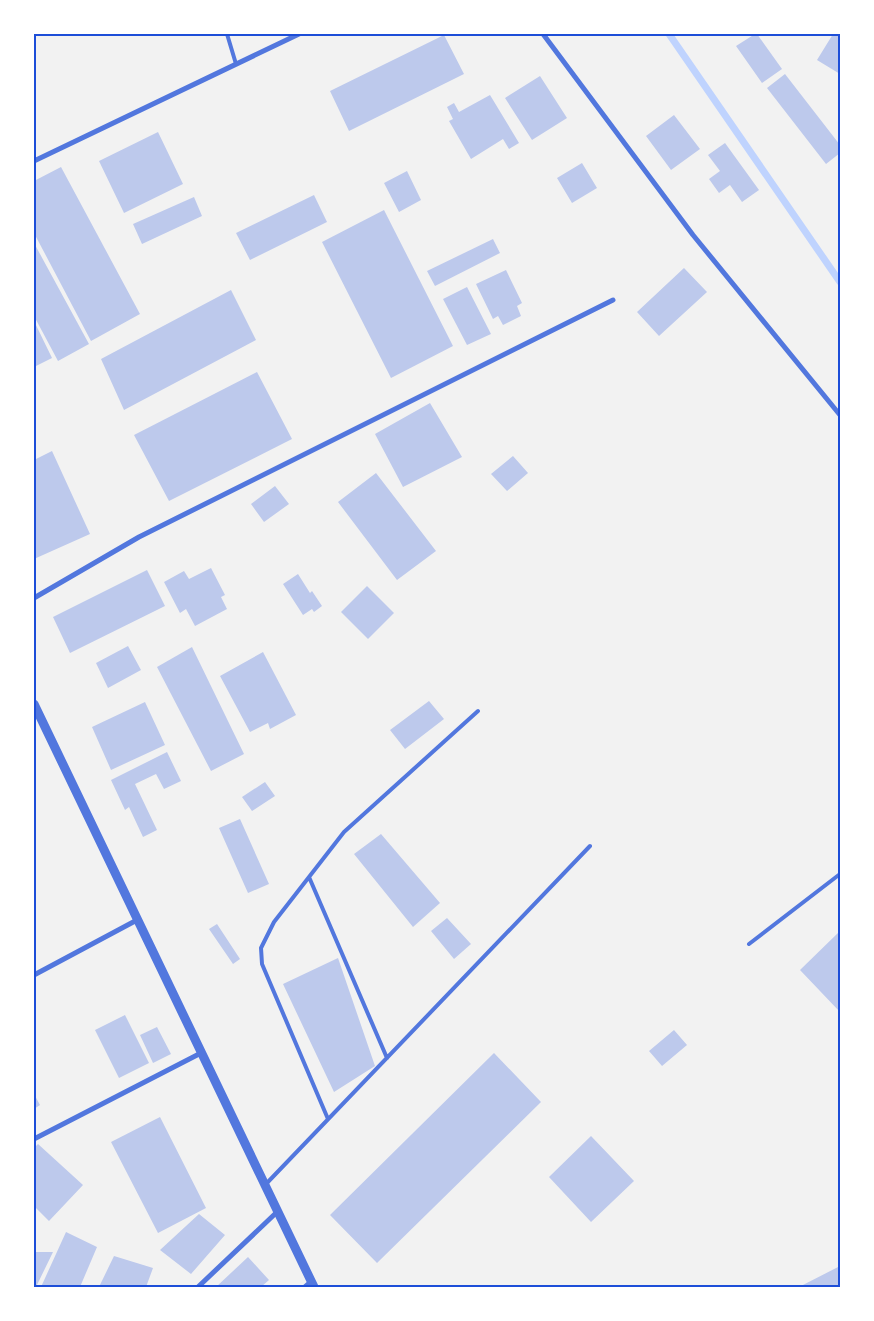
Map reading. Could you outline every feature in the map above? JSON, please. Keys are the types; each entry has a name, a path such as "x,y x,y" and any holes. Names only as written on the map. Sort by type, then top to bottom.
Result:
{"street":[{"path":"34,162 299,34"},
{"path":"543,34 694,235 840,415"},
{"path":"34,598 139,537 613,300"},
{"path":"34,704 277,1212 309,1285"},
{"path":"34,975 137,920"},
{"path":"34,1139 201,1052"},
{"path":"198,1287 277,1212"}],"lane":[{"path":"226,34 236,64"},
{"path":"328,1119 262,964 261,948 274,922 344,832 478,711"},
{"path":"264,1186 590,846"},
{"path":"749,944 840,874"},
{"path":"309,877 387,1058"}],"building":[{"path":"757,34 782,69 762,83 736,46"},
{"path":"833,34 840,37 840,74 817,60"},
{"path":"444,35 464,74 349,131 330,91"},
{"path":"785,74 840,145 840,153 826,164 767,88"},
{"path":"540,76 567,118 532,140 505,98"},
{"path":"490,95 519,143 509,149 503,139 471,159 449,121 453,119 447,107 454,103 459,112"},
{"path":"674,115 700,149 671,170 646,136"},
{"path":"158,132 183,184 124,213 99,161"},
{"path":"725,143 759,190 742,202 730,185 719,193 709,179 720,171 708,155"},
{"path":"582,163 597,188 572,203 557,178"},
{"path":"61,167 140,314 91,341 34,233 34,181"},
{"path":"407,171 421,200 399,212 384,183"},
{"path":"314,195 327,222 250,260 236,233"},
{"path":"194,197 202,216 142,244 133,224"},
{"path":"384,210 453,346 391,378 322,242"},
{"path":"493,239 500,253 435,286 427,271"},
{"path":"34,243 89,344 58,361 34,316"},
{"path":"684,268 707,292 659,336 637,312"},
{"path":"506,270 522,303 517,306 521,316 503,325 498,316 493,319 476,284"},
{"path":"467,287 491,334 467,345 443,299"},
{"path":"231,290 256,340 124,410 101,359"},
{"path":"34,321 52,358 34,367"},
{"path":"257,372 292,439 169,501 134,435"},
{"path":"430,403 462,457 403,487 375,434"},
{"path":"52,451 90,534 34,559 34,460"},
{"path":"513,456 528,473 507,491 491,474"},
{"path":"376,473 436,551 397,580 338,502"},
{"path":"275,486 289,504 264,522 251,504"},
{"path":"211,568 225,595 221,597 227,609 195,626 186,609 180,613 164,582 184,571 189,579"},
{"path":"147,570 165,606 70,653 53,617"},
{"path":"298,574 310,593 312,591 322,606 314,612 312,609 303,615 283,584"},
{"path":"367,586 394,613 368,639 341,612"},
{"path":"128,646 141,670 108,688 96,663"},
{"path":"192,647 244,754 211,771 157,667"},
{"path":"263,652 296,715 270,729 268,723 250,732 220,676"},
{"path":"429,701 444,719 405,749 390,730"},
{"path":"145,702 165,745 111,770 92,727"},
{"path":"167,752 181,781 164,789 156,774 135,784 157,830 143,837 129,807 125,810 111,780"},
{"path":"265,782 275,796 252,811 242,797"},
{"path":"240,819 269,884 248,893 219,828"},
{"path":"381,834 440,903 413,927 354,854"},
{"path":"447,918 471,944 454,959 431,931"},
{"path":"217,924 240,959 233,964 209,929"},
{"path":"840,931 840,1012 800,970"},
{"path":"338,958 375,1066 334,1092 283,984"},
{"path":"125,1015 149,1063 119,1078 95,1030"},
{"path":"157,1027 171,1054 153,1063 140,1035"},
{"path":"674,1030 687,1045 662,1066 649,1051"},
{"path":"494,1053 541,1102 377,1263 330,1215"},
{"path":"34,1094 40,1105 34,1109"},
{"path":"160,1117 206,1208 158,1233 111,1142"},
{"path":"591,1136 634,1181 591,1222 549,1177"},
{"path":"38,1144 83,1185 49,1221 34,1206 34,1148"},
{"path":"199,1214 225,1235 191,1274 160,1250"},
{"path":"66,1232 97,1247 80,1287 41,1287"},
{"path":"34,1252 53,1252 36,1287 34,1287"},
{"path":"114,1256 153,1268 146,1287 99,1287"},
{"path":"248,1257 269,1280 261,1287 216,1287"},
{"path":"840,1266 840,1287 799,1287"}],"waterway":[{"path":"669,34 840,282"}]}
